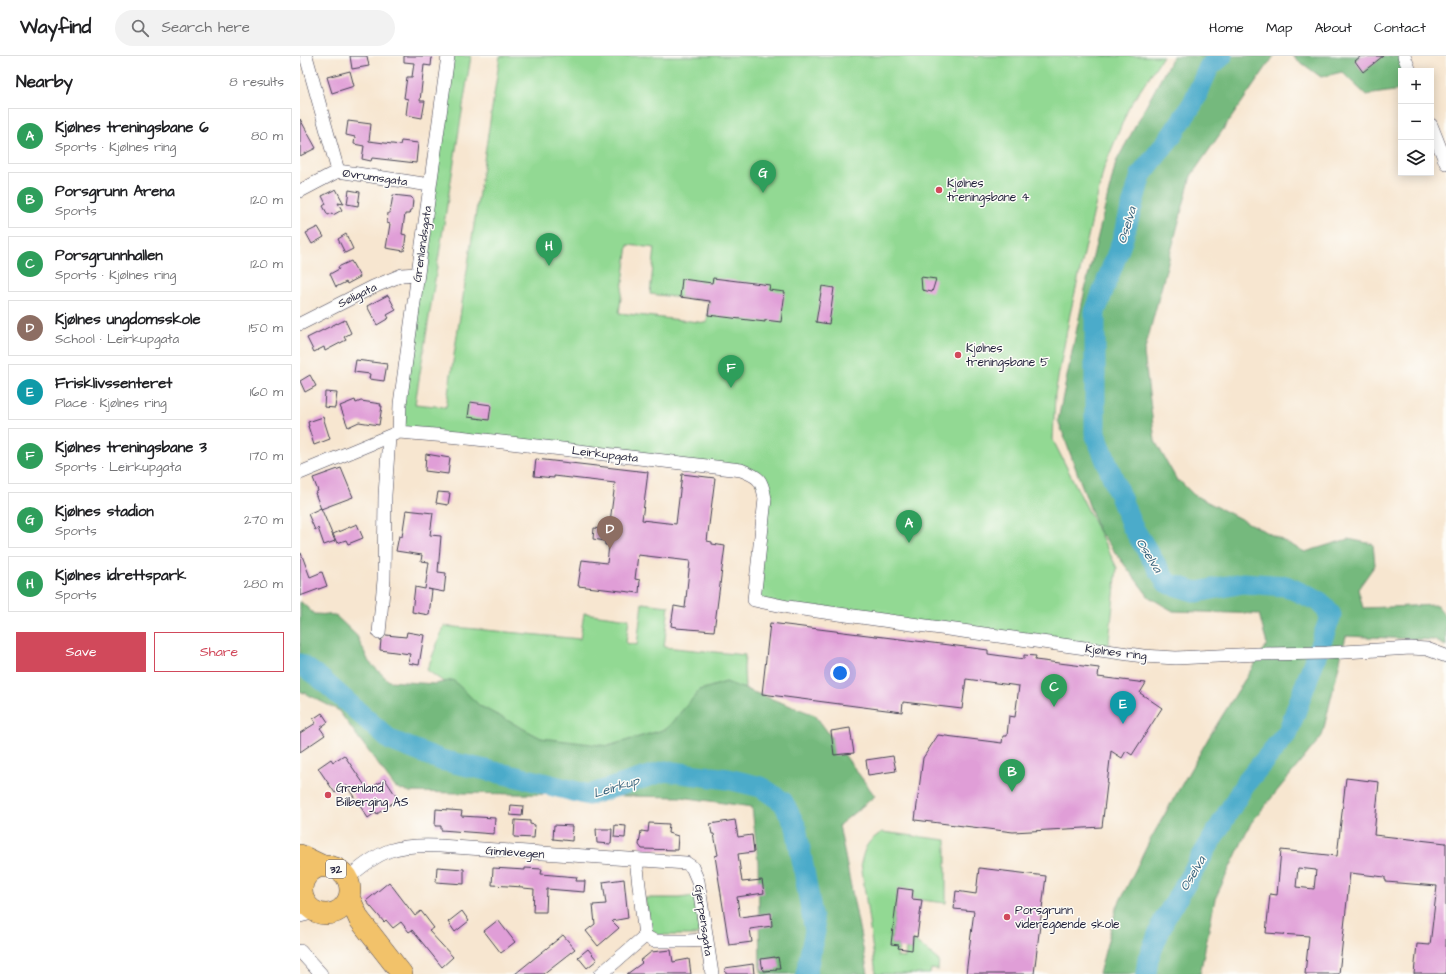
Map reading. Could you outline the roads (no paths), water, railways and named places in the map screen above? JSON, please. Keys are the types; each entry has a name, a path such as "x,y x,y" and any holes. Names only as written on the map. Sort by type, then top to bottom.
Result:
{"main road":[{"name":"32","path":"300,855 325,867 338,870 348,888"},
{"name":"32","path":"325,867 312,871 302,884 303,896 306,903 316,914 349,928 388,974"},
{"path":"316,914 343,908 348,888"},
{"path":"348,888 359,919 402,974"}],"street":[{"name":"Grenlandsgata","path":"379,633 384,580 385,495 400,404 448,56"},
{"path":"1404,56 1409,68"},
{"path":"304,60 338,171"},
{"path":"1434,133 1446,163"},
{"name":"Øvrumsgata","path":"300,191 338,171 430,185"},
{"name":"Søligata","path":"300,324 373,287 402,275 417,274"},
{"name":"Leirkupgata","path":"300,473 394,435 459,437 741,470 753,475 763,484 765,498 754,600 788,607"},
{"name":"Kjølnes ring","path":"788,607 1143,656 1176,658 1259,654 1308,654 1411,648 1427,649 1446,656"},
{"name":"Gimlevegen","path":"348,888 360,867 386,851 409,846 440,846 686,863 692,867"},
{"path":"636,860 645,936"},
{"name":"Gjerpensgata","path":"692,867 698,881 712,974"},
{"path":"645,936 654,941 707,940"},
{"path":"602,974 645,936"},
{"path":"300,951 321,974"}],"waterway":[{"name":"Oselva","path":"1146,974 1148,959 1164,920 1245,784 1288,732 1331,615 1320,602 1286,586 1243,583 1197,592 1167,583 1132,526 1095,433 1095,312 1122,241 1141,175 1172,135 1193,103 1209,67 1222,56"},
{"name":"Leirkup","path":"300,664 320,678 390,740 441,760 531,780 589,795 665,771 728,779 761,787 783,802 796,827 815,931 806,974"}],"place":[{"name":"Kjølnes treningsbane 4","path":"939,190"},
{"name":"Kjølnes stadion","path":"763,193"},
{"name":"Kjølnes idrettspark","path":"549,266"},
{"name":"Kjølnes treningsbane 5","path":"958,355"},
{"name":"Kjølnes treningsbane 3","path":"731,388"},
{"name":"Kjølnes treningsbane 6","path":"909,543"},
{"name":"Kjølnes ungdomsskole","path":"610,549"},
{"name":"Porsgrunnhallen","path":"1054,707"},
{"name":"Frisklivssenteret","path":"1123,724"},
{"name":"Porsgrunn Arena","path":"1012,792"},
{"name":"Grenland Bilberging AS","path":"328,795"},
{"name":"Porsgrunn videregående skole","path":"1007,917"}]}
